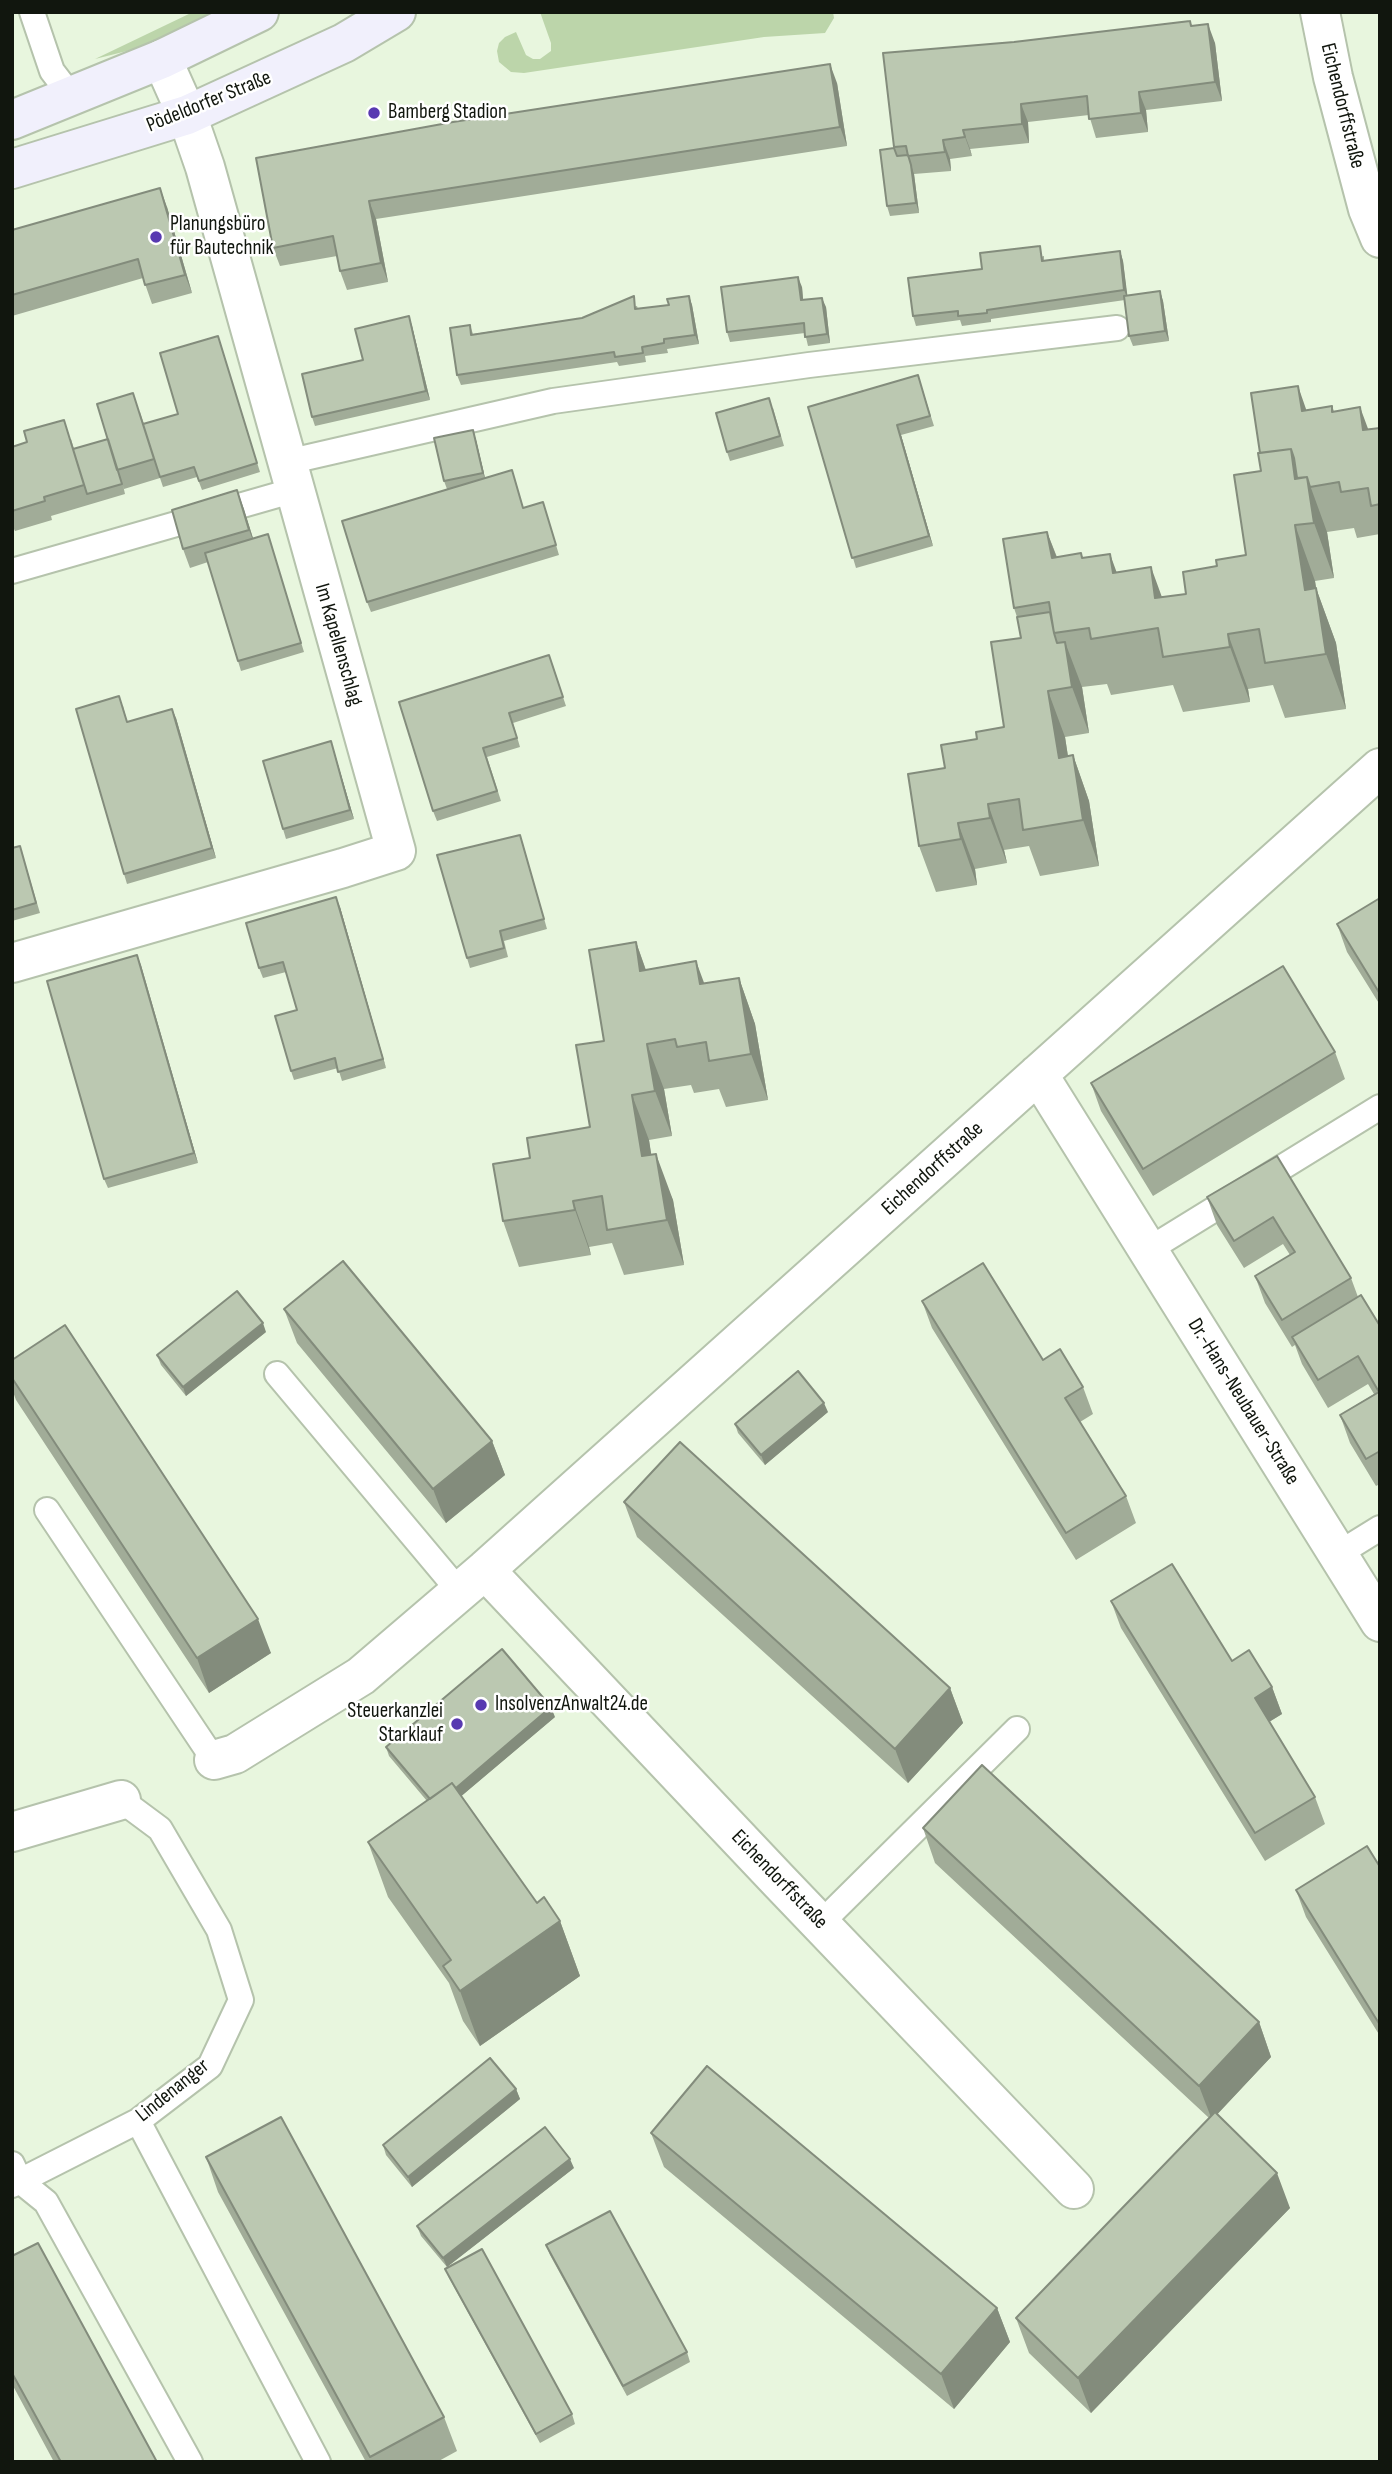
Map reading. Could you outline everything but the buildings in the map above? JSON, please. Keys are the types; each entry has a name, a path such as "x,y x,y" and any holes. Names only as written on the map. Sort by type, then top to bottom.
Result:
{"main road":[{"path":"12,120 162,59 260,12"},
{"name":"Pödeldorfer Straße","path":"12,169 187,116 344,43 396,12"}],"street":[{"name":"Eichendorffstraße","path":"1320,12 1333,77 1368,209 1380,239"},
{"name":"Im Kapellenschlag","path":"12,963 396,851 205,167 187,116 162,59"},
{"name":"Eichendorffstraße","path":"214,1759 235,1754 361,1676 472,1581 1380,768"},
{"name":"Dr.-Hans-Neubauer-Straße","path":"1038,1074 1380,1622"},
{"name":"Eichendorffstraße","path":"472,1581 820,1924 1074,2189"},
{"path":"12,1832 121,1800"}],"lane":[{"path":"32,12 52,71 72,96"},
{"path":"12,571 291,476 553,401 809,365 1117,328"},
{"path":"1148,1251 1380,1107"},
{"path":"277,1374 472,1581"},
{"path":"47,1510 214,1759"},
{"path":"1338,1554 1380,1528"},
{"path":"820,1924 1017,1729"},
{"name":"Lindenanger","path":"15,2177 138,2121 210,2066 241,2000 219,1930 160,1829 121,1800"},
{"path":"138,2121 318,2462"},
{"path":"15,2177 46,2202 190,2462"}],"green space":[{"path":"193,12 218,12 159,43 95,59"},
{"path":"540,12 833,12 834,18 825,33 764,37 524,73 511,72 499,62 497,51 499,43 505,37 516,32 526,55 533,59 540,59 551,51 551,43"}],"place":[{"name":"Bamberg Stadion","path":"374,113"},
{"name":"Planungsbüro für Bautechnik","path":"156,237"},
{"name":"InsolvenzAnwalt24.de","path":"481,1705"},
{"name":"Steuerkanzlei Starklauf","path":"457,1724"}]}
